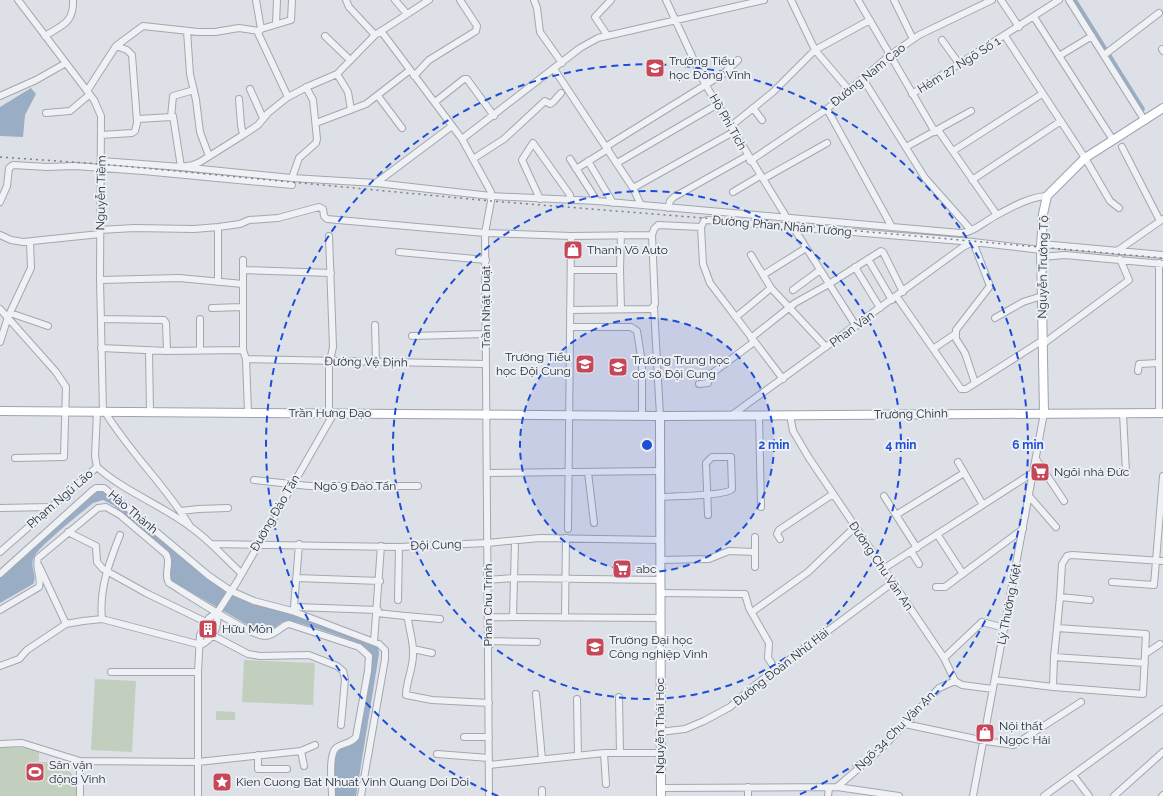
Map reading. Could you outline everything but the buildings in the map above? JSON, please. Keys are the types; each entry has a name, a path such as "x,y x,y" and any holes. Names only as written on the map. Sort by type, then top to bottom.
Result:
{"main road":[{"path":"1047,196 1085,158 1162,112"},
{"name":"Nguyễn Trường Tộ","path":"1044,413 1041,250 1043,214 1047,196"},
{"name":"Trần Hưng Đạo","path":"0,411 660,416"},
{"name":"Trường Chinh","path":"660,416 1161,413"},
{"name":"Nguyễn Thái Học","path":"660,416 661,792"}],"street":[{"name":"Nguyễn Tiềm","path":"18,0 66,62 99,110 102,161 100,232 102,412"},
{"path":"45,36 70,19 73,9 73,0"},
{"path":"256,0 260,30 258,35 288,97"},
{"path":"276,24 277,0"},
{"path":"46,114 64,113 70,111 88,93 116,46 143,26 187,31 215,32 239,28 260,30 292,19 292,0"},
{"path":"346,0 349,7 378,33 410,70 462,139 491,192 491,199"},
{"path":"395,0 407,14"},
{"path":"181,167 193,166 258,125 263,118 288,97 306,87 336,74 378,33 429,0"},
{"path":"534,0 537,8 540,32 562,63"},
{"path":"607,35 595,16 611,0"},
{"name":"Hồ Phi Tích","path":"666,0 705,84 787,218"},
{"path":"462,139 494,116 580,48 598,38 674,19 764,0"},
{"path":"792,0 815,50 850,90"},
{"path":"858,0 912,94 996,215"},
{"path":"902,0 895,1 913,39"},
{"name":"Đường Nam Cao","path":"668,208 670,201 674,197 749,158 828,109 889,56 913,39 989,0"},
{"path":"1001,0 1019,27"},
{"name":"Hẻm 27 Ngõ Số 1","path":"912,94 960,65 1059,0"},
{"path":"1069,0 1145,121"},
{"path":"414,76 429,60 476,31 477,26 462,1"},
{"path":"1104,55 1159,13"},
{"path":"1034,17 1113,140"},
{"path":"633,188 733,128 753,108 773,92 815,50 870,20"},
{"path":"187,31 190,74 194,90 200,132 209,156"},
{"path":"325,36 350,60"},
{"path":"1005,36 1085,158 1110,201 1119,208"},
{"path":"1060,56 1092,36"},
{"path":"942,40 960,65"},
{"path":"101,135 132,133 135,131 137,121 132,55 127,50 116,46"},
{"path":"576,169 607,147 723,74 738,60"},
{"path":"0,96 36,80 66,62"},
{"path":"554,69 607,147 633,188 641,205"},
{"path":"316,123 366,104 410,70"},
{"path":"336,74 348,92 351,110"},
{"path":"434,102 464,79 467,79 494,116"},
{"path":"863,79 925,178 971,230"},
{"path":"292,178 299,158 317,141 313,100 306,87"},
{"path":"250,89 263,118"},
{"path":"181,167 173,116 173,96 194,90"},
{"path":"473,159 504,139 545,102 551,104 560,93"},
{"path":"953,151 1042,94"},
{"path":"378,96 402,128"},
{"path":"239,99 240,125 243,135"},
{"path":"616,163 718,104"},
{"path":"753,108 762,120"},
{"path":"828,109 892,227"},
{"path":"906,148 971,111"},
{"path":"137,121 141,119 166,118 173,116"},
{"path":"972,180 1061,121"},
{"path":"376,183 452,126"},
{"path":"540,199 522,160 533,143 570,195 571,200"},
{"path":"733,192 827,143"},
{"path":"1117,251 1161,220 1122,147"},
{"path":"570,159 597,201"},
{"path":"102,161 292,178 376,183 491,199 597,201 960,233 971,230 996,215 1035,197 1047,196"},
{"path":"588,161 613,203"},
{"path":"0,202 5,192 9,168 13,165 101,168 292,185"},
{"name":"Trần Nhật Duật","path":"487,414 486,233 491,199"},
{"path":"0,235 11,240 30,242 134,228 194,229 218,227 240,224 249,220 278,218 319,208 323,209 324,216 327,219 486,233 571,236 652,235 660,416"},
{"name":"Đường Phan Nhân Tường","path":"652,235 654,229 658,225 701,227 704,221 707,220 973,242 1041,250"},
{"path":"218,227 218,282"},
{"path":"701,227 705,271 710,283 782,379"},
{"path":"793,227 856,326"},
{"path":"621,235 621,309"},
{"path":"329,236 333,347 329,366 332,413"},
{"path":"568,529 571,236"},
{"path":"0,342 9,315 31,268 30,242"},
{"path":"933,348 955,334 956,330 990,286 973,242"},
{"name":"Phan Vân","path":"732,416 963,247 973,242"},
{"path":"763,275 806,248"},
{"path":"1041,250 1117,251 1163,255"},
{"path":"1041,250 1065,255 1161,263 1161,413"},
{"path":"699,384 708,383 711,374 753,340 789,307 829,284 879,251 882,251 903,292"},
{"path":"399,252 486,260"},
{"path":"751,255 771,288 826,348"},
{"path":"868,259 894,298 933,348 961,389 966,389 1043,342 1129,280 1120,259"},
{"path":"243,260 243,350 246,359 248,412"},
{"path":"855,267 880,308"},
{"path":"243,270 331,273"},
{"path":"571,270 620,270"},
{"path":"793,290 820,270"},
{"path":"100,280 179,278 243,284"},
{"path":"736,317 771,288"},
{"path":"995,318 1023,302 1042,296"},
{"path":"212,308 242,307"},
{"path":"570,310 651,309 654,307"},
{"path":"0,309 9,315 56,372 65,384 67,393 64,457 15,458"},
{"path":"9,315 48,326"},
{"path":"101,319 164,320 166,323 167,351"},
{"path":"200,319 200,350"},
{"path":"375,326 376,362"},
{"path":"570,327 631,327 637,331 642,363 642,416"},
{"path":"412,336 486,334"},
{"path":"955,334 965,353 975,383"},
{"path":"101,348 167,351 243,350"},
{"path":"149,350 150,412"},
{"name":"Đường Vệ Định","path":"246,359 486,364"},
{"path":"1138,371 1139,364 1160,361"},
{"path":"102,412 181,511 191,527"},
{"name":"Phạm Ngũ Lão","path":"0,552 97,467 102,412"},
{"name":"Đường Đào Tấn","path":"206,622 218,612 332,413"},
{"name":"Lý Thường Kiệt","path":"974,793 1044,413"},
{"path":"1123,413 1126,473"},
{"name":"Phan Chu Trinh","path":"487,414 489,796"},
{"path":"759,415 760,507"},
{"name":"Đường Chu Văn An","path":"790,415 793,431 854,527 944,658 955,681"},
{"path":"661,497 708,494 726,493 731,491 731,457 717,456 708,459 706,463 708,494 708,515"},
{"path":"1036,459 1064,501"},
{"path":"958,462 983,505"},
{"path":"97,467 121,484 191,527 212,544 241,573"},
{"path":"487,473 660,471"},
{"path":"588,472 594,523"},
{"path":"883,570 1034,472"},
{"path":"896,515 964,473"},
{"path":"1112,582 1154,585 1161,521 1163,476"},
{"name":"Ngõ 9 Đào Tấn","path":"254,480 292,484 359,487 418,486"},
{"name":"Hào Thành","path":"0,574 92,491 100,488 107,490 230,592"},
{"path":"780,539 778,534 779,530 833,494"},
{"path":"884,496 917,548"},
{"path":"1029,496 1056,527"},
{"path":"0,508 50,507"},
{"path":"0,610 39,587 40,583 37,561 40,556 100,507 111,508 166,554 169,559 167,576 169,583 260,636 270,635 283,626 292,625 359,647 366,652 369,666 357,734 354,740 336,748 334,751 332,759 332,796"},
{"path":"181,511 198,508 228,508"},
{"path":"752,612 808,572 854,527"},
{"path":"936,587 945,587 1023,529"},
{"path":"68,532 96,546 99,566 107,572 206,622 200,634 201,645"},
{"path":"937,534 963,574"},
{"path":"102,619 101,594 120,535"},
{"path":"755,537 755,566"},
{"path":"565,618 566,538"},
{"name":"Đội Cung","path":"212,544 299,544 399,547 566,538 660,540"},
{"path":"513,617 515,541"},
{"path":"293,609 299,544"},
{"path":"374,642 380,581 381,546"},
{"path":"398,600 399,547"},
{"path":"660,560 709,559 730,551 755,552"},
{"path":"911,551 919,564"},
{"path":"1053,687 1062,564 1067,556 1072,555 1163,560"},
{"path":"37,561 66,624"},
{"path":"296,578 380,581"},
{"path":"487,580 514,578 660,580"},
{"name":"Đường Đoàn Nhữ Hài","path":"660,732 685,729 718,714 737,702 776,670 892,583"},
{"path":"230,592 254,601 293,609 377,612 440,619"},
{"path":"660,593 744,593 749,608 769,644 768,658 776,670"},
{"path":"1060,597 1090,600"},
{"path":"293,609 374,642 383,648 386,659 361,796"},
{"name":"Đường Đào Tấn","path":"212,635 217,626 218,612"},
{"path":"406,616 413,649 406,695 428,700 488,703"},
{"path":"488,617 660,618"},
{"path":"0,666 19,659 27,650 66,624 83,620 102,619 201,645"},
{"path":"944,658 982,622 1005,628"},
{"path":"995,680 1053,687 1143,694 1146,634 1057,628"},
{"path":"198,796 198,650 201,645 212,635 248,654 260,656 309,655 337,666 343,671 345,679 341,725"},
{"path":"488,641 537,642"},
{"path":"1146,654 1162,644"},
{"path":"413,649 432,653"},
{"path":"1054,657 1145,663"},
{"path":"111,672 198,672"},
{"path":"955,681 962,684 993,689"},
{"name":"Ngõ 34 Chu Văn An","path":"837,787 881,749 939,688 955,681"},
{"path":"536,694 542,759"},
{"path":"619,698 620,753"},
{"path":"577,699 578,756"},
{"path":"905,724 984,741 1012,745 1017,744 1081,702"},
{"path":"1044,796 1163,709"},
{"path":"464,737 489,737"},
{"path":"0,744 22,743 80,761 198,762 301,751 315,745"},
{"path":"301,751 304,766"},
{"path":"1114,796 1163,752"},
{"path":"489,765 604,753 660,753"},
{"path":"604,753 606,784"},
{"path":"437,754 489,758"},
{"path":"258,755 258,770 287,769"},
{"path":"80,761 80,796"},
{"path":"1073,775 1089,796"},
{"path":"661,792 748,787 837,787 900,796"},
{"path":"748,787 748,796"},
{"path":"828,796 829,788"},
{"path":"974,793 979,796"}],"green space":[{"path":"244,660 315,663 313,705 242,702"},
{"path":"95,679 136,681 132,752 91,750"},
{"path":"216,711 235,712 235,720 216,720"},
{"name":"Sân vận động Vinh","path":"0,747 31,748 39,752 39,762 48,762 68,769 75,779 78,796 0,796"}],"water":[{"path":"31,88 36,94 25,115 23,137 0,136 0,107"},
{"path":"103,490 221,587 233,595 291,614 378,646 379,654 356,796 335,796 335,757 337,750 358,736 372,661 368,651 363,646 349,640 313,627 287,621 269,632 260,632 173,582 169,578 172,561 168,552 113,505 103,500 93,503 61,530 37,552 34,557 32,564 35,578 33,584 0,603 0,576 94,493"}],"waterway":[{"path":"1074,0 1142,109"}],"railway":[{"path":"0,157 101,164 491,201 791,225 1163,258"}],"place":[{"name":"Trường Tiểu học Đông Vĩnh","path":"655,68"},
{"name":"Thanh Võ Auto","path":"573,250"},
{"name":"Trường Tiểu học Đội Cung","path":"585,364"},
{"name":"Trường Trung học cơ sở Đội Cung","path":"618,367"},
{"name":"Ngôi nhà Đức","path":"1040,472"},
{"name":"abc","path":"622,569"},
{"name":"Hữu Môn","path":"208,629"},
{"name":"Trường Đại học Công nghiệp Vinh","path":"595,647"},
{"name":"Nội thất Ngọc Hải","path":"985,733"},
{"name":"Sân vận động Vinh","path":"35,772"},
{"name":"Kien Cuong Bat Nhuat Vinh Quang Doi Doi","path":"222,782"}]}
